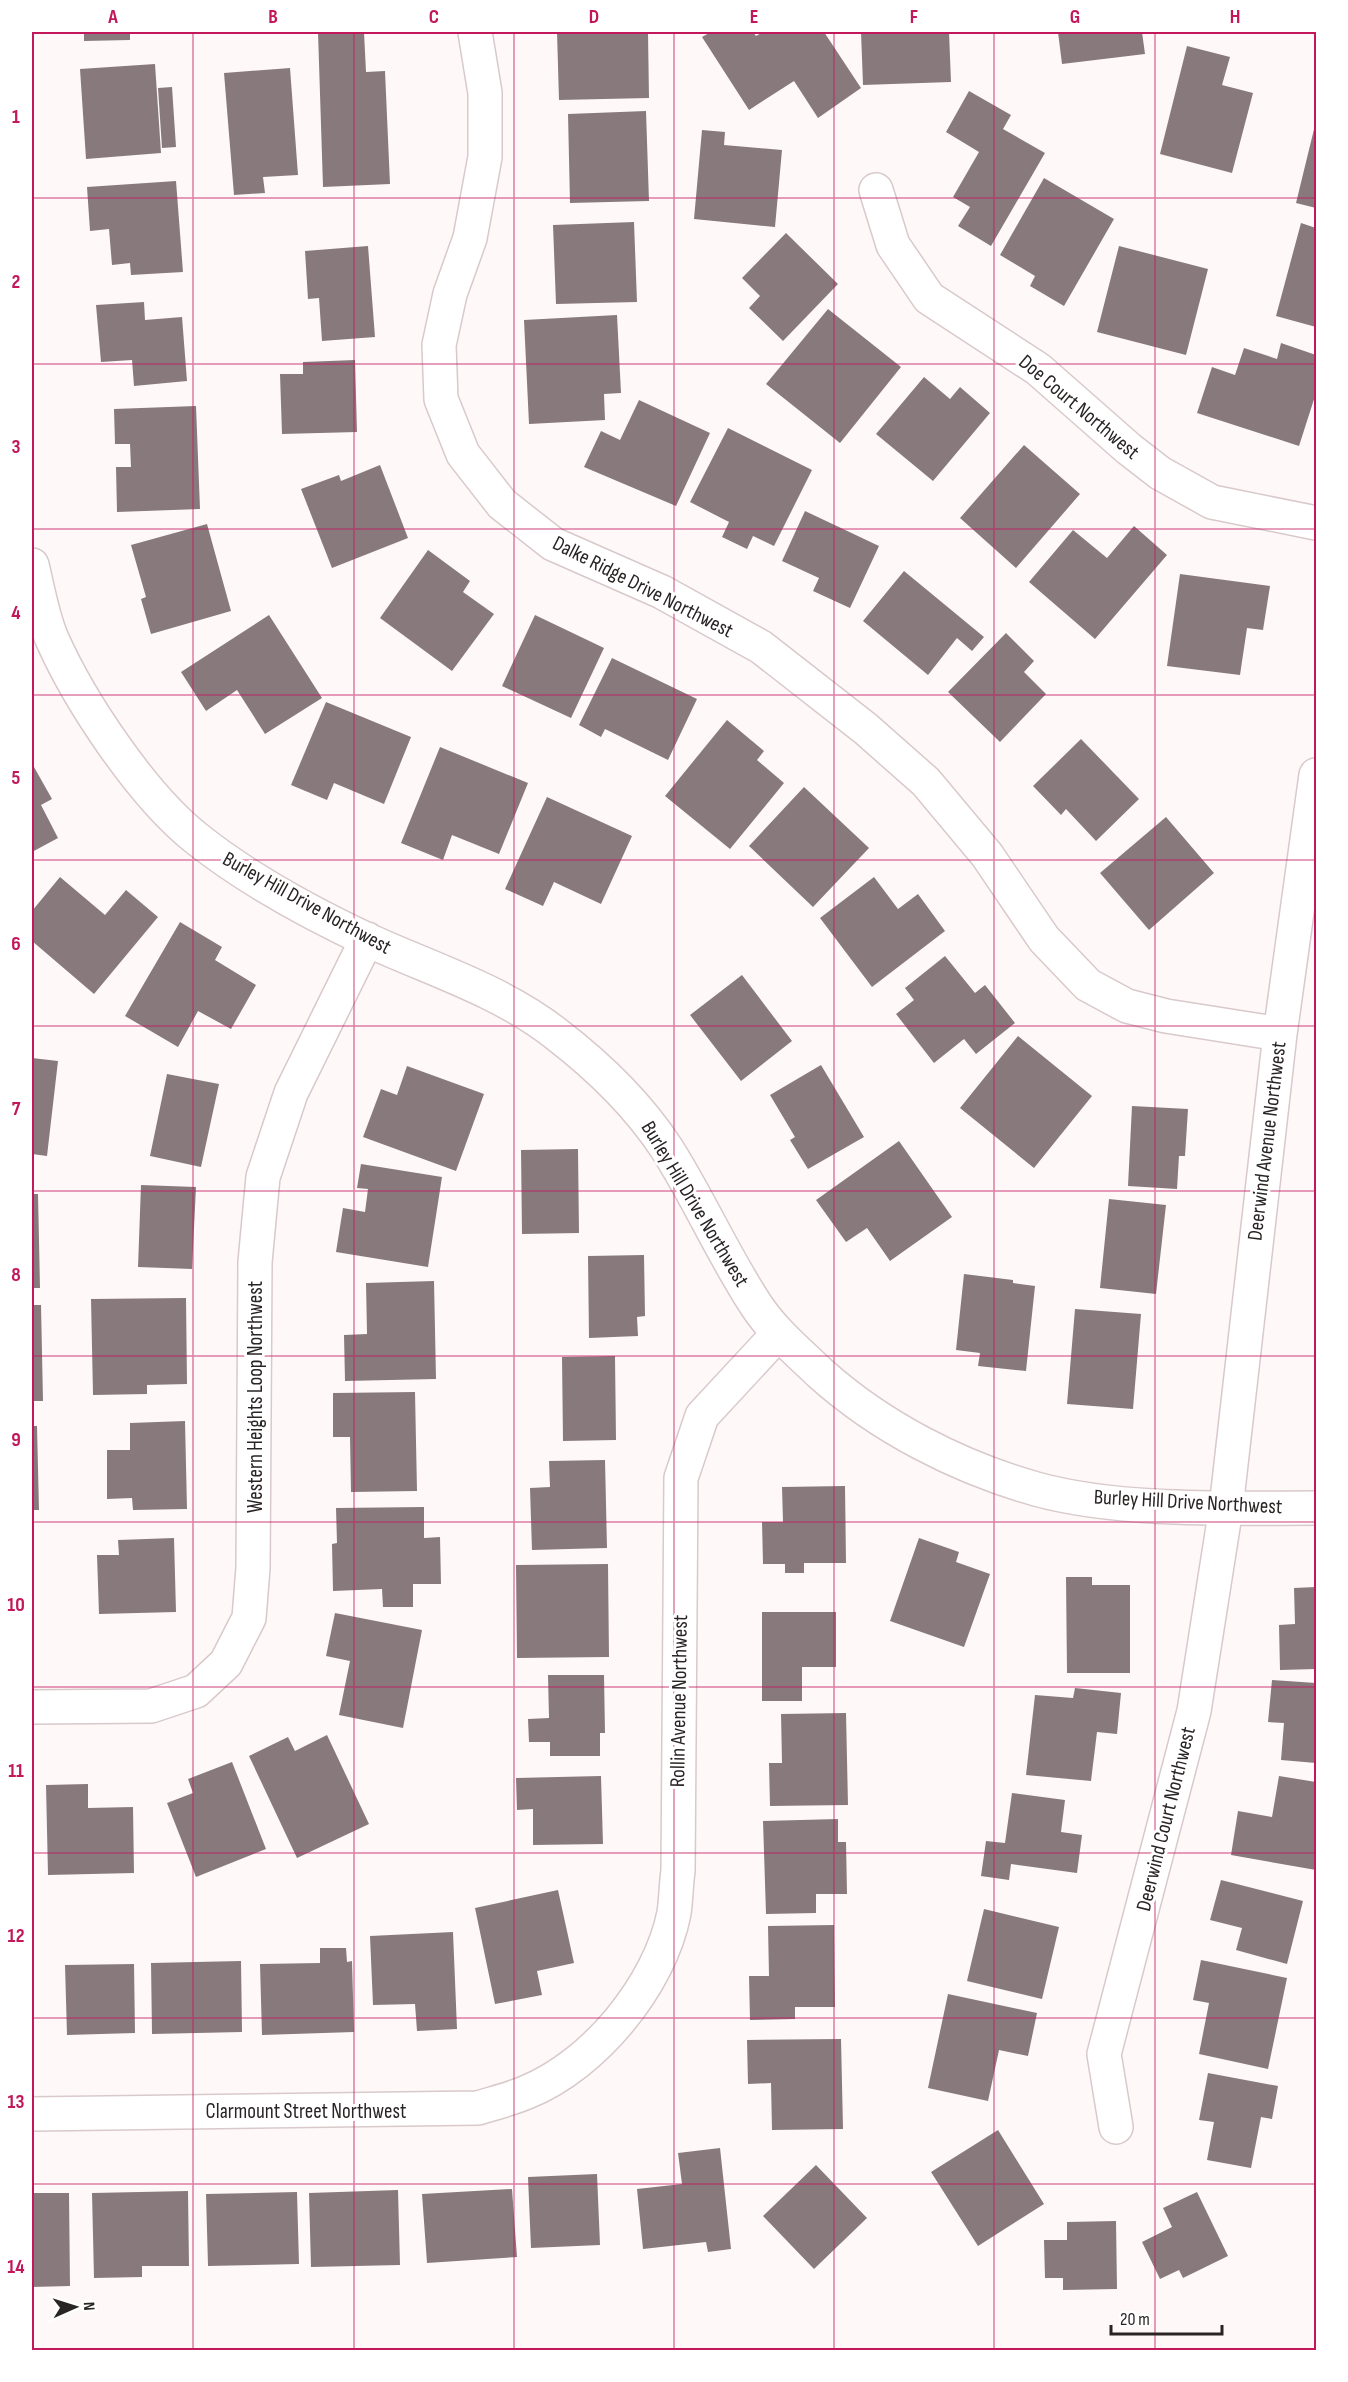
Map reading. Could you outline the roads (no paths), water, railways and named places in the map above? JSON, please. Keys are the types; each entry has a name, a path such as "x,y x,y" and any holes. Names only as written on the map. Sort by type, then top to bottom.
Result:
{"street":[{"name":"Dalke Ridge Drive Northwest","path":"475,32 485,93 485,158 470,238 450,294 439,345 441,399 463,454 502,504 554,544 662,592 761,647 866,729 926,782 987,855 1044,939 1088,985 1127,1006 1166,1016 1280,1034"},
{"name":"Doe Court Northwest","path":"876,190 893,245 929,297 1038,369 1152,467 1212,502 1317,523"},
{"name":"Burley Hill Drive Northwest","path":"32,565 51,637 93,715 140,780 192,835 243,873 367,939 508,1002 551,1030 601,1070 636,1109 667,1149 738,1276 778,1334 844,1394 882,1420 960,1462 1038,1489 1148,1504 1226,1508 1317,1508"},
{"name":"Deerwind Avenue Northwest","path":"1226,1508 1280,1034 1317,775"},
{"name":"Western Heights Loop Northwest","path":"32,1707 151,1706 196,1691 226,1664 249,1618 253,1568 255,1262 263,1177 291,1093 367,939"},
{"name":"Rollin Avenue Northwest","path":"572,2067 623,2019 651,1975 674,1914 678,1872 681,1478 702,1416 778,1334"},
{"name":"Deerwind Court Northwest","path":"1116,2127 1104,2054 1194,1711 1226,1508"},
{"name":"Clarmount Street Northwest","path":"32,2114 478,2108 528,2092 572,2067"}]}
